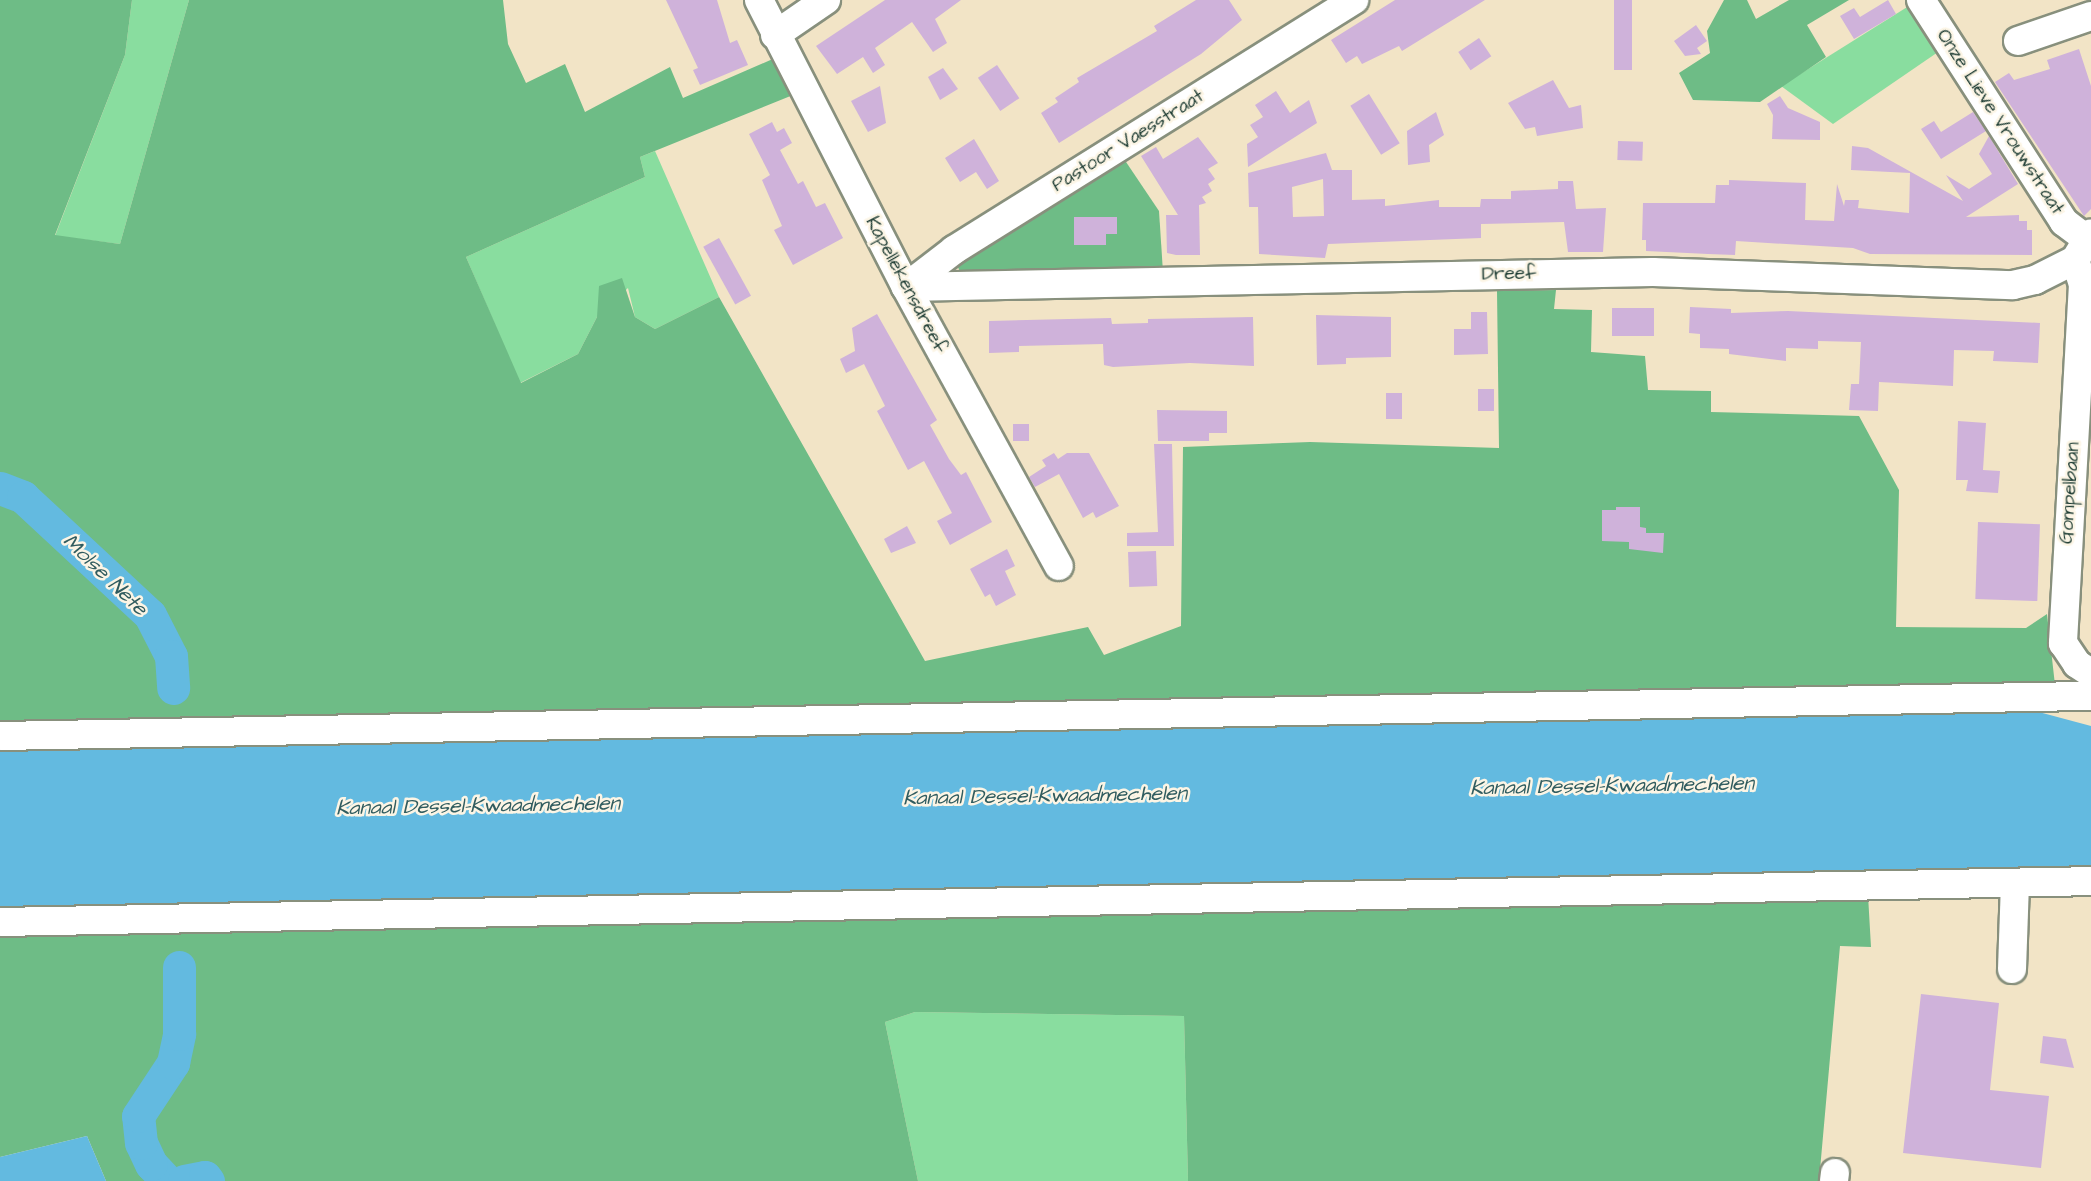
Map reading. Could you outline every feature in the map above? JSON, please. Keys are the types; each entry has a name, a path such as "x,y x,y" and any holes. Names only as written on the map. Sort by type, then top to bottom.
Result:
{"street":[{"name":"Kapellekensdreef","path":"759,0 906,287 1059,566"},
{"path":"775,35 825,0"},
{"name":"Pastoor Vaesstraat","path":"906,287 954,250 1354,0"},
{"name":"Onze Lieve Vrouwstraat","path":"1921,0 2064,222 2084,244"},
{"path":"2018,41 2091,16"},
{"name":"Dreef","path":"906,287 1653,272 2013,285 2035,280 2084,244"},
{"name":"Gompelbaan","path":"2084,244 2063,643 2077,664 2091,673"},
{"path":"0,736 2091,696"},
{"path":"0,922 2015,885 2091,881"},
{"path":"2012,969 2015,885"}],"green space":[{"path":"0,0 132,0 125,55 55,235 120,244 189,0 503,0 508,44 526,83 565,64 585,112 670,67 683,98 775,58 793,95 640,157 645,177 466,257 521,383 578,354 597,317 599,286 622,278 635,317 655,329 719,297 925,661 1088,627 1104,655 1181,626 1183,447 1310,442 1499,448 1497,291 1556,290 1554,309 1592,310 1591,352 1645,356 1648,390 1711,391 1711,412 1859,416 1899,490 1896,627 2026,628 2047,614 2055,685 0,724"},
{"path":"132,0 189,0 120,244 55,236 125,55"},
{"path":"1724,0 1747,0 1756,19 1789,0 1849,0 1807,25 1826,57 1760,102 1693,100 1679,73 1710,53 1707,31"},
{"path":"1912,4 1941,50 1833,124 1781,86"},
{"path":"655,151 719,297 655,329 635,317 628,288 597,317 578,354 520,383 466,257 645,177 640,157"},
{"path":"1122,156 1159,211 1163,272 962,276 956,263"},
{"path":"1868,895 1871,947 1840,946 1819,1181 1188,1181 1184,1016 915,1012 885,1022 918,1181 106,1181 87,1136 0,1157 0,937"},
{"path":"915,1012 1184,1016 1188,1181 918,1181 885,1022"}],"water":[{"name":"Kanaal Dessel-Kwaadmechelen","path":"2035,711 2091,726 2091,869 0,908 0,749"},
{"path":"87,1136 106,1181 0,1181 0,1157"}],"building":[{"path":"666,0 717,0 730,43 737,40 748,65 700,85 693,70 698,68"},
{"path":"885,0 961,0 935,19 947,43 933,52 912,22 875,48 885,65 873,73 863,57 837,74 816,46"},
{"path":"1196,0 1229,0 1242,20 1201,54 1059,143 1041,113 1058,102 1055,98 1079,82 1077,78 1157,31 1154,26"},
{"path":"1395,0 1485,0 1402,51 1399,46 1362,64 1357,56 1346,63 1331,40"},
{"path":"1614,0 1632,0 1632,70 1614,70"},
{"path":"1888,0 1896,14 1854,39 1840,16 1854,8 1860,17"},
{"path":"1696,25 1707,41 1697,48 1701,54 1685,56 1674,41"},
{"path":"1479,38 1491,56 1471,70 1458,52"},
{"path":"2079,49 2091,86 2091,209 2084,216 1995,82 2009,73 2014,80 2050,69 2047,60"},
{"path":"997,65 1019,98 1000,111 978,78"},
{"path":"943,68 958,89 940,100 928,77"},
{"path":"1553,80 1569,108 1581,105 1583,128 1537,136 1535,127 1525,129 1508,103"},
{"path":"880,86 886,123 868,132 851,101"},
{"path":"1276,91 1290,113 1309,100 1317,123 1248,167 1247,144 1258,137 1250,125 1263,117 1255,105"},
{"path":"1369,94 1400,143 1381,155 1350,106"},
{"path":"1780,96 1788,108 1820,122 1820,140 1772,139 1773,115 1767,104"},
{"path":"1436,112 1444,135 1429,145 1430,162 1408,165 1407,131"},
{"path":"1973,112 1986,131 1941,159 1921,129 1934,121 1941,132"},
{"path":"772,122 777,132 784,128 792,143 780,150 798,184 803,181 816,207 825,203 843,238 793,265 774,230 782,226 762,180 770,175 749,134"},
{"path":"1989,136 2018,184 1966,217 2019,215 2019,221 2027,221 2027,230 2032,230 2032,255 1870,254 1853,248 1736,241 1735,255 1708,254 1646,251 1646,240 1642,240 1643,203 1715,203 1716,185 1729,185 1729,180 1806,183 1805,220 1834,221 1837,184 1844,206 1845,200 1859,200 1858,208 1909,213 1910,173 1851,170 1852,146 1868,148 1963,201 1946,175 1969,189 1992,174 1979,154"},
{"path":"1198,137 1218,163 1208,169 1215,179 1208,184 1212,191 1202,197 1206,203 1199,205 1200,255 1167,253 1166,215 1178,215 1141,156 1156,147 1163,159"},
{"path":"974,139 999,181 987,189 976,172 960,182 945,158"},
{"path":"1618,141 1643,142 1642,161 1617,160"},
{"path":"1326,153 1332,170 1352,170 1352,200 1385,199 1385,206 1439,200 1439,207 1480,207 1481,199 1511,199 1511,191 1558,189 1558,181 1573,181 1576,209 1606,208 1603,252 1568,252 1564,222 1481,224 1481,238 1328,244 1325,258 1259,254 1258,207 1249,207 1248,173","holes":["1323,179 1324,216 1293,217 1292,187"]},
{"path":"1074,217 1117,217 1117,234 1106,234 1106,245 1074,245"},
{"path":"719,238 751,296 735,304 703,247"},
{"path":"1690,307 1731,309 1731,313 1788,311 2040,323 2038,363 1993,361 1994,351 1954,350 1953,386 1879,382 1878,411 1849,410 1851,384 1859,384 1861,342 1818,341 1818,349 1786,348 1786,361 1729,354 1729,349 1700,348 1700,334 1689,333"},
{"path":"1612,308 1654,308 1654,336 1612,336"},
{"path":"1471,312 1487,312 1488,354 1454,355 1454,329 1471,329"},
{"path":"877,314 937,420 930,425 961,475 966,472 992,522 950,545 937,521 952,513 924,461 908,470 877,411 885,406 864,364 846,373 840,359 855,351 852,328"},
{"path":"1316,315 1391,317 1391,357 1346,358 1346,364 1317,365"},
{"path":"1253,317 1254,366 1190,363 1113,367 1104,365 1103,344 1019,346 1019,352 989,353 989,321 1111,318 1112,324 1148,323 1148,319"},
{"path":"1478,389 1494,389 1494,411 1478,411"},
{"path":"1386,393 1402,393 1402,419 1386,419"},
{"path":"1157,410 1227,411 1227,433 1209,433 1209,441 1158,441"},
{"path":"1958,421 1986,423 1983,470 2000,471 1998,493 1966,491 1968,480 1956,480"},
{"path":"1013,424 1029,424 1029,441 1013,441"},
{"path":"1154,444 1172,444 1174,546 1127,546 1127,533 1158,532"},
{"path":"1054,453 1058,459 1067,453 1089,453 1119,506 1096,518 1093,512 1083,518 1059,474 1035,487 1029,477 1046,466 1042,460"},
{"path":"1616,507 1640,507 1640,527 1646,528 1646,533 1664,533 1663,553 1629,549 1629,542 1602,541 1602,510 1616,510"},
{"path":"1978,522 2040,524 2037,601 1975,599"},
{"path":"907,526 916,543 891,553 884,539"},
{"path":"1007,549 1015,566 1005,571 1016,595 996,606 990,594 985,597 970,569"},
{"path":"1156,551 1157,586 1129,587 1128,552"},
{"path":"1921,994 1999,1003 1990,1090 2049,1096 2041,1168 1903,1153"},
{"path":"2043,1036 2066,1039 2074,1068 2040,1063"}],"waterway":[{"name":"Molse Nete","path":"0,488 23,497 150,615 171,656 173,688"},
{"name":"Molse Nete","path":"167,1181 151,1164 141,1143 138,1116 173,1063 179,1034 179,967"},
{"name":"Molse Nete","path":"184,1181 205,1177 208,1181"}]}
